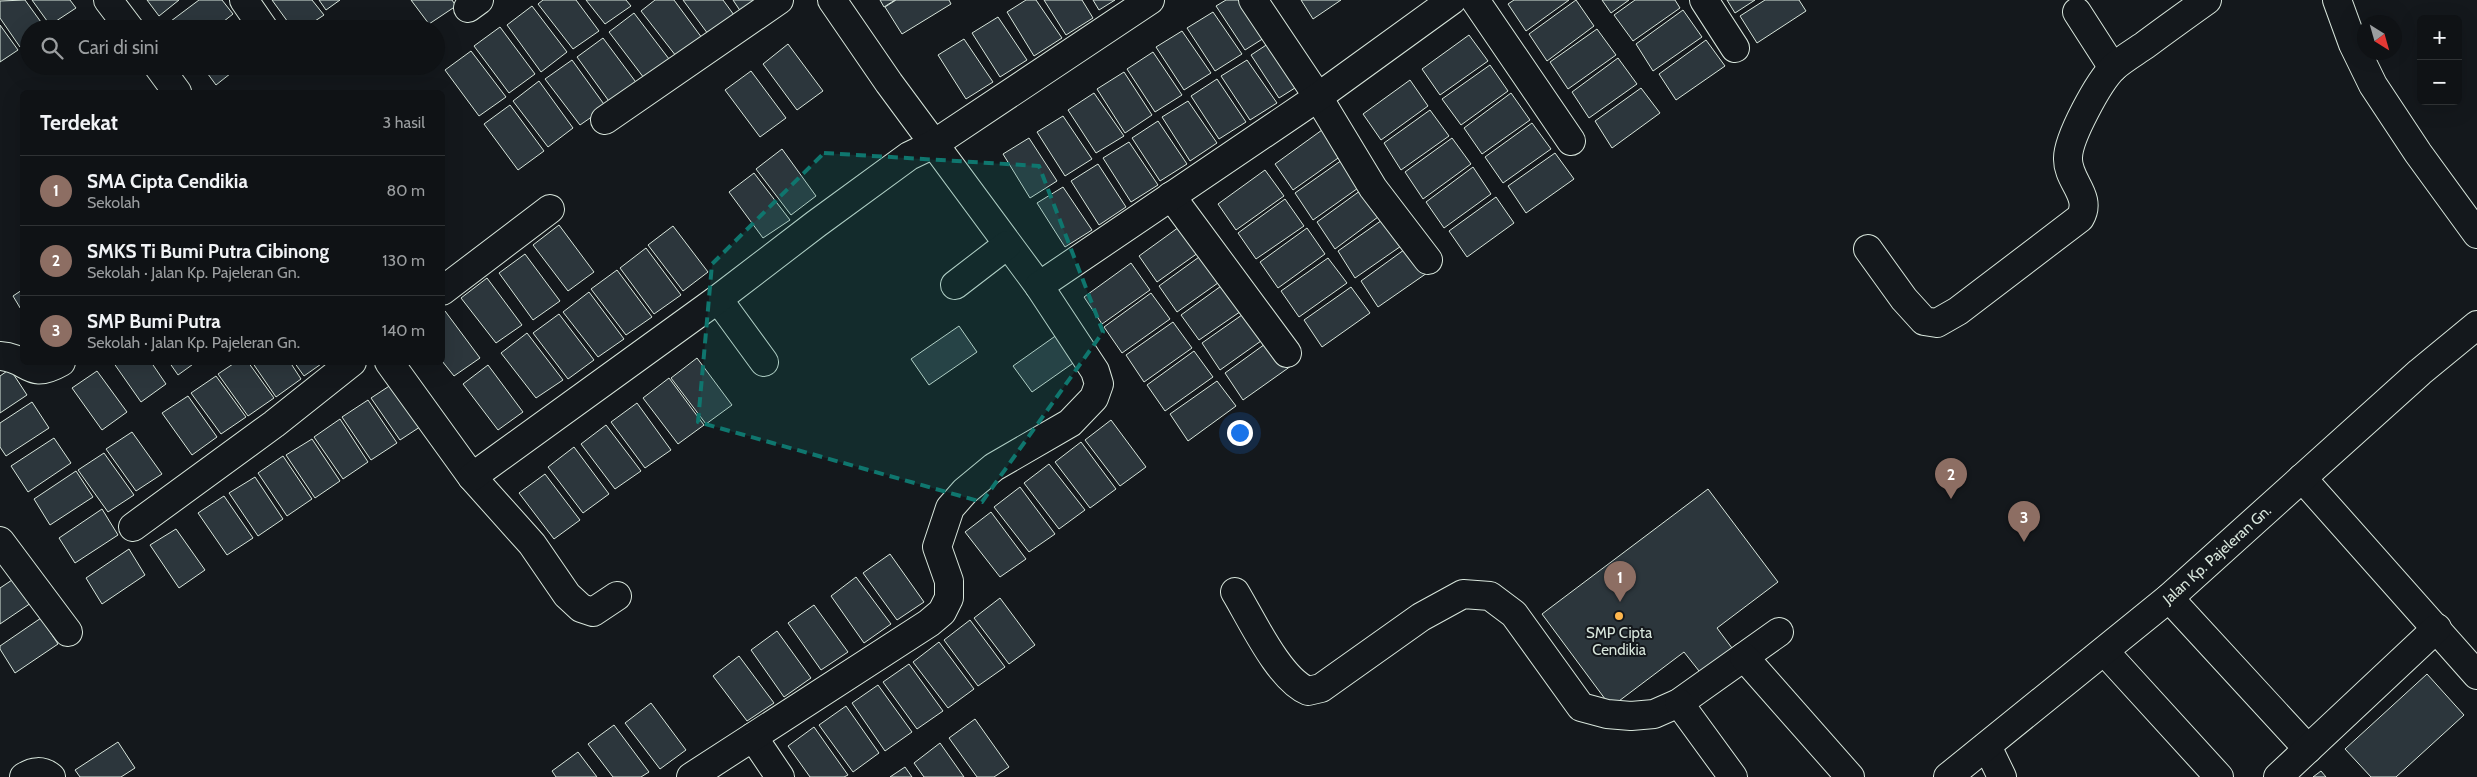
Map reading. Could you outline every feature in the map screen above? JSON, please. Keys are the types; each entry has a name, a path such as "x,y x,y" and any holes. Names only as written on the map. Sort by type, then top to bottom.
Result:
{"street":[{"path":"108,0 123,20"},
{"path":"244,0 258,20"},
{"path":"605,120 779,0"},
{"path":"692,777 929,623 942,612 949,598 949,581 937,546 950,508 965,491 994,467 1070,423 1094,398 1099,384 1095,371 1039,286 889,83 832,0"},
{"path":"472,477 718,299 909,156 934,144 1150,0"},
{"path":"1253,0 1318,97 1373,188 1428,260"},
{"path":"1039,286 1318,97 1452,0"},
{"path":"1475,0 1571,141"},
{"path":"1704,0 1735,48"},
{"path":"1868,249 1904,299 1924,321 1937,323 1973,300 2080,218 2085,210 2085,201 2072,178 2068,159 2071,142 2080,121 2113,68 2207,0"},
{"path":"2337,0 2353,44 2373,86 2418,153 2477,234"},
{"path":"2077,12 2113,68"},
{"path":"165,75 176,90"},
{"path":"1171,196 1287,353"},
{"path":"445,289 550,209"},
{"path":"955,285 1008,245"},
{"path":"718,299 764,362"},
{"name":"Jalan Kp. Pajeleran Gn.","path":"1948,777 2105,652 2169,598 2420,372 2477,325"},
{"path":"0,356 13,357 20,362"},
{"path":"25,365 32,370 48,370 56,365"},
{"path":"133,527 274,424 348,365"},
{"path":"391,365 472,477 532,544 567,596 581,608 593,612 617,596"},
{"path":"2302,478 2477,675"},
{"path":"0,541 68,632"},
{"path":"1235,592 1291,680 1308,691 1321,688 1421,617 1463,594 1490,596 1514,614 1582,707 1607,714 1631,716 1654,714 1678,703 1779,632"},
{"path":"2169,598 2308,749"},
{"path":"2278,777 2437,628"},
{"path":"2105,652 2219,777"},
{"path":"1744,657 1841,774"},
{"path":"1678,703 1733,777"},
{"path":"753,737 780,777"},
{"path":"1987,746 2002,777"},
{"path":"24,777 36,772 46,773 51,777"}],"highlighted area":[{"path":"824,153 1039,166 1103,332 982,502 698,422 712,264"}],"building":[{"path":"25,0 39,20 20,20 20,47 0,18 0,1"},
{"path":"32,0 70,0 76,8 58,20 46,20"},
{"path":"147,0 179,0 159,16"},
{"path":"199,0 222,0 233,14 225,20 172,20"},
{"path":"272,0 312,0 324,15 316,20 286,20"},
{"path":"319,0 340,0 326,10"},
{"path":"411,0 452,0 456,6 435,20 426,20"},
{"path":"543,0 576,0 599,31 573,49 538,4"},
{"path":"586,0 626,0 631,6 605,24"},
{"path":"655,0 674,0 702,38 676,56 641,11"},
{"path":"683,0 723,0 734,15 708,34"},
{"path":"733,0 758,0 741,12"},
{"path":"880,0 895,0 884,7"},
{"path":"896,0 949,0 951,4 902,34 885,7"},
{"path":"1026,0 1036,0 1062,38 1034,56 1007,12"},
{"path":"1044,0 1082,0 1093,18 1066,35"},
{"path":"1093,0 1115,0 1099,10"},
{"path":"1226,0 1249,0 1272,33 1245,50 1216,6"},
{"path":"1301,0 1341,0 1313,19"},
{"path":"1514,0 1569,0 1526,31 1508,4"},
{"path":"1576,0 1594,26 1547,61 1529,34"},
{"path":"1602,0 1629,0 1611,13"},
{"path":"1635,0 1675,0 1680,8 1633,41 1614,15"},
{"path":"1727,0 1755,0 1735,13"},
{"path":"1765,0 1799,0 1806,11 1757,43 1740,16"},
{"path":"532,6 567,52 541,72 507,25"},
{"path":"1683,10 1702,37 1653,71 1636,44"},
{"path":"1213,12 1242,54 1215,71 1187,28"},
{"path":"634,13 669,59 644,78 609,32"},
{"path":"998,17 1027,60 1000,77 972,33"},
{"path":"0,25 18,50 0,62"},
{"path":"500,27 535,74 509,93 474,46"},
{"path":"1597,29 1616,55 1568,89 1550,62"},
{"path":"1182,31 1211,73 1184,90 1156,47"},
{"path":"1469,35 1488,61 1440,95 1422,69"},
{"path":"603,38 638,85 611,104 577,57"},
{"path":"1277,38 1306,81 1279,98 1251,55"},
{"path":"964,39 993,82 966,99 938,55"},
{"path":"1706,40 1725,66 1676,100 1659,74"},
{"path":"788,44 823,91 797,110 763,64"},
{"path":"471,51 506,97 479,116 445,70"},
{"path":"1153,52 1182,95 1155,112 1127,69"},
{"path":"1618,58 1637,84 1589,118 1572,92"},
{"path":"572,60 606,107 580,125 545,79"},
{"path":"1247,60 1277,103 1250,120 1221,76"},
{"path":"1490,65 1508,91 1461,125 1442,99"},
{"path":"751,71 786,118 760,137 725,90"},
{"path":"1124,72 1152,115 1125,133 1097,89"},
{"path":"209,75 229,75 216,85"},
{"path":"1217,79 1246,122 1219,139 1191,96"},
{"path":"1410,80 1428,106 1381,140 1363,114"},
{"path":"539,81 573,128 548,147 513,101"},
{"path":"1641,88 1660,113 1612,148 1595,121"},
{"path":"1094,93 1124,136 1096,153 1068,110"},
{"path":"1511,93 1530,120 1482,154 1464,128"},
{"path":"1188,101 1217,143 1190,161 1162,117"},
{"path":"510,105 544,151 518,170 484,124"},
{"path":"1430,110 1449,136 1401,170 1384,143"},
{"path":"1063,116 1092,159 1065,176 1037,132"},
{"path":"1158,121 1187,164 1160,181 1132,138"},
{"path":"1532,123 1551,149 1503,183 1485,157"},
{"path":"1322,130 1341,156 1293,190 1275,164"},
{"path":"1029,138 1057,181 1030,198 1003,154"},
{"path":"1452,138 1471,164 1423,199 1405,172"},
{"path":"1129,142 1158,185 1131,202 1103,158"},
{"path":"782,149 816,196 791,215 756,169"},
{"path":"1555,153 1574,179 1526,213 1508,186"},
{"path":"1342,160 1361,186 1313,220 1295,193"},
{"path":"1098,164 1126,207 1099,225 1071,181"},
{"path":"1473,167 1491,194 1444,228 1426,202"},
{"path":"1265,170 1284,196 1236,230 1218,204"},
{"path":"754,173 790,220 763,238 729,192"},
{"path":"1063,187 1092,230 1065,247 1037,203"},
{"path":"1364,188 1382,214 1335,249 1317,222"},
{"path":"1496,197 1514,223 1467,257 1449,231"},
{"path":"1285,199 1304,226 1256,259 1238,233"},
{"path":"1385,218 1404,244 1355,278 1338,251"},
{"path":"1186,222 1205,248 1157,282 1139,256"},
{"path":"559,225 594,272 568,291 533,245"},
{"path":"673,226 708,272 683,291 648,245"},
{"path":"1307,228 1325,254 1278,288 1260,262"},
{"path":"1408,247 1427,273 1378,307 1361,281"},
{"path":"646,248 681,295 654,314 620,268"},
{"path":"1206,252 1225,278 1177,312 1159,286"},
{"path":"525,254 560,301 533,320 499,273"},
{"path":"1328,258 1347,283 1299,317 1281,291"},
{"path":"1131,263 1150,290 1102,324 1084,297"},
{"path":"617,270 652,317 626,335 591,289"},
{"path":"487,278 522,325 496,343 461,298"},
{"path":"1228,281 1247,307 1199,340 1181,315"},
{"path":"1351,287 1370,313 1322,347 1304,320"},
{"path":"20,291 20,308 13,296"},
{"path":"589,292 624,339 598,357 563,312"},
{"path":"1151,293 1170,319 1122,353 1104,327"},
{"path":"1249,310 1268,336 1220,370 1202,343"},
{"path":"445,311 480,358 454,376 445,365"},
{"path":"559,314 594,360 568,379 533,333"},
{"path":"1173,322 1192,348 1144,382 1126,355"},
{"path":"959,326 977,352 929,385 911,359"},
{"path":"1061,332 1079,359 1032,392 1013,366"},
{"path":"527,333 563,380 536,398 501,353"},
{"path":"1272,339 1291,366 1243,400 1225,373"},
{"path":"1194,351 1213,377 1165,411 1147,385"},
{"path":"697,358 732,405 706,424 671,378"},
{"path":"115,365 153,365 166,384 141,402"},
{"path":"171,365 192,365 178,375"},
{"path":"232,365 250,365 274,398 248,416 218,374"},
{"path":"254,365 292,365 301,379 276,397"},
{"path":"296,365 320,365 304,376"},
{"path":"488,365 523,412 498,430 463,384"},
{"path":"10,369 27,395 0,413 0,376"},
{"path":"97,371 127,412 102,430 72,388"},
{"path":"216,376 246,417 221,434 191,393"},
{"path":"669,378 704,425 678,444 643,398"},
{"path":"397,381 426,423 400,440 371,398"},
{"path":"1217,381 1236,406 1188,441 1170,414"},
{"path":"188,396 217,437 192,455 162,413"},
{"path":"368,400 397,443 371,460 342,417"},
{"path":"32,402 49,428 6,456 0,447 0,423"},
{"path":"637,403 671,450 645,468 611,422"},
{"path":"340,419 368,462 343,479 314,437"},
{"path":"1111,420 1146,467 1120,486 1085,440"},
{"path":"606,425 641,471 615,489 581,444"},
{"path":"132,432 162,474 136,491 106,449"},
{"path":"54,438 71,463 28,492 11,466"},
{"path":"312,439 340,481 315,498 286,455"},
{"path":"1081,442 1116,489 1090,508 1055,462"},
{"path":"574,447 609,494 583,513 548,467"},
{"path":"104,453 134,495 108,512 78,470"},
{"path":"283,456 312,499 287,516 258,473"},
{"path":"1049,464 1085,510 1059,529 1024,483"},
{"path":"76,471 93,497 50,525 34,499"},
{"path":"545,474 580,520 554,539 519,493"},
{"path":"255,477 283,519 258,536 229,493"},
{"path":"1020,487 1055,534 1029,552 994,507"},
{"path":"1708,489 1778,582 1717,628 1735,652 1703,676 1684,652 1611,707 1542,614"},
{"path":"224,496 253,538 227,555 198,513"},
{"path":"102,509 118,535 75,563 59,538"},
{"path":"991,512 1026,559 1000,577 965,532"},
{"path":"176,529 205,570 179,588 150,545"},
{"path":"129,549 145,575 102,604 86,578"},
{"path":"890,554 924,602 897,620 863,573"},
{"path":"856,577 891,624 864,643 831,596"},
{"path":"15,578 31,603 0,624 0,588"},
{"path":"1000,598 1035,645 1009,664 974,618"},
{"path":"814,605 848,652 821,670 788,623"},
{"path":"41,618 58,644 15,673 0,646"},
{"path":"970,620 1005,667 978,686 944,640"},
{"path":"777,631 811,678 784,697 751,650"},
{"path":"939,642 974,689 948,708 913,662"},
{"path":"739,656 774,703 747,721 713,676"},
{"path":"909,664 943,711 917,729 883,682"},
{"path":"2427,674 2464,715 2396,777 2371,777 2345,749"},
{"path":"878,685 912,732 885,751 852,703"},
{"path":"651,703 686,750 660,769 625,723"},
{"path":"846,706 879,753 853,772 819,725"},
{"path":"975,719 1009,767 994,777 977,777 949,738"},
{"path":"614,725 649,772 641,777 613,777 588,744"},
{"path":"814,727 848,775 844,777 810,777 788,746"},
{"path":"118,742 135,768 121,777 80,777 75,770"},
{"path":"940,743 964,777 924,777 914,763"},
{"path":"578,752 597,777 556,777 552,771"},
{"path":"905,767 912,777 890,777"},
{"path":"2321,771 2326,777 2313,777"}],"place":[{"name":"SMKS Ti Bumi Putra Cibinong","path":"1951,499"},
{"name":"SMP Bumi Putra","path":"2024,542"},
{"name":"SMA Cipta Cendikia","path":"1620,602"},
{"name":"SMP Cipta Cendikia","path":"1619,616"}]}
